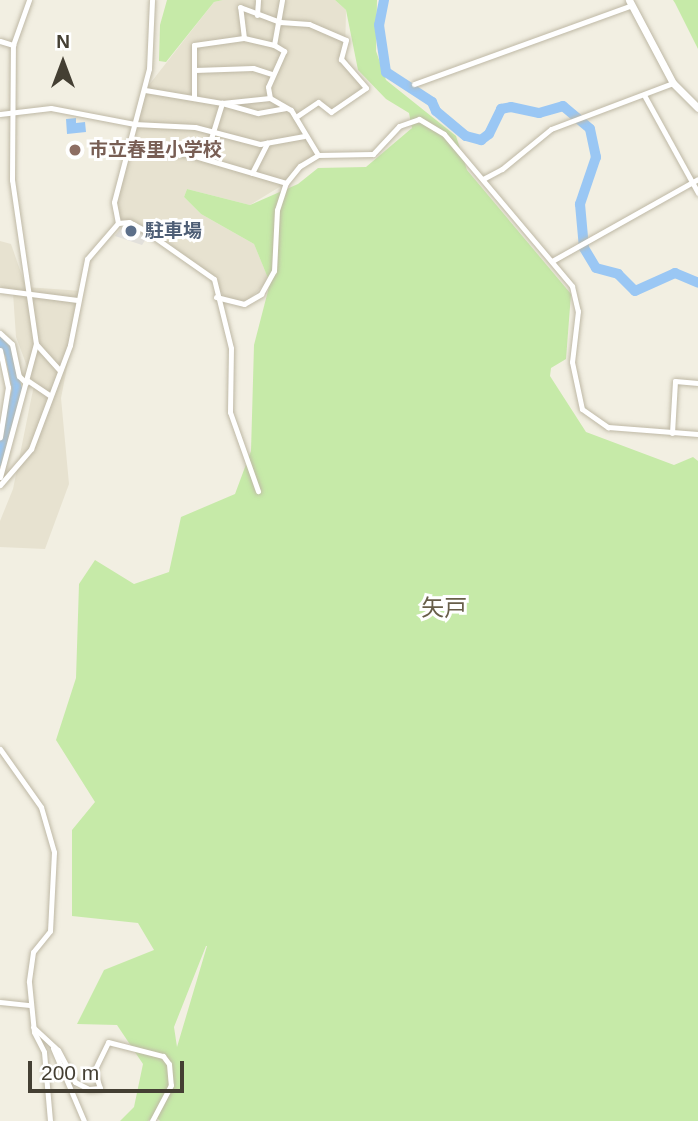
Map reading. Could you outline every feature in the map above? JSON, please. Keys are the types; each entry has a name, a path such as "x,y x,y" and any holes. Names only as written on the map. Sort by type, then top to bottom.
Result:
{"street":[{"path":"0,473 36,344 13,200 13,45 29,0"},
{"path":"118,223 114,202 145,90 152,0"},
{"path":"257,15 258,0"},
{"path":"274,45 282,0"},
{"path":"414,84 629,3 673,83 698,108"},
{"path":"244,38 240,7 280,22 309,24 346,40 341,59 366,88 331,113 318,102 296,117"},
{"path":"194,96 194,44 244,38 274,45 284,51 272,74 270,98"},
{"path":"0,41 13,45"},
{"path":"195,70 253,68 272,74"},
{"path":"483,179 502,169 551,129 673,83"},
{"path":"145,90 194,96 258,113 285,108"},
{"path":"644,95 695,181 698,193"},
{"path":"222,103 270,98 296,117 304,136 318,155"},
{"path":"205,158 222,103"},
{"path":"0,114 51,108 134,124 213,132 245,143 267,143 304,136"},
{"path":"216,297 250,303 270,280 276,259 277,209 286,183 300,166 318,155 373,154 399,126 419,119 444,134 572,286 577,300 572,352 582,409 608,428 698,434"},
{"path":"252,173 267,143"},
{"path":"128,150 205,158 286,183"},
{"path":"552,261 695,181"},
{"path":"0,485 31,449 60,371 92,249 118,223 130,222 208,273 231,348 230,412 258,491"},
{"path":"0,290 77,300"},
{"path":"0,333 12,344 19,376 26,383 49,395"},
{"path":"36,344 60,371"},
{"path":"0,350 8,387 0,437"},
{"path":"672,433 675,380 698,383"},
{"path":"8,387 26,383"},
{"path":"0,749 41,807 54,852 52,923 47,937 33,952 30,1005 33,1027 44,1052 50,1121"},
{"path":"0,1002 30,1005"},
{"path":"33,1027 53,1048 75,1082 94,1090 100,1086 94,1071 108,1042 163,1056 169,1065 171,1085 152,1121"},
{"path":"53,1048 83,1121"}],"shaded area":[{"path":"335,0 346,10 345,57 366,88 336,112 318,102 296,117 318,155 286,183 250,205 187,189 184,197 201,214 254,244 269,280 244,304 226,299 208,273 144,230 118,223 116,195 145,90 214,2"},
{"name":"駐車場","path":"124,224 138,227 148,236 142,245 115,236"},
{"path":"0,241 11,244 26,287 82,291 61,398 69,484 45,549 0,547 0,521 13,489 34,385 16,337 13,293 0,287"}],"green space":[{"path":"167,0 223,0 214,2 166,62 159,61 160,25"},
{"path":"335,0 377,0 376,51 386,80 456,136 467,170 571,294 566,359 551,368 550,376 586,432 674,465 693,457 698,461 698,1121 160,1121 155,1116 148,1121 120,1121 134,1107 143,1064 117,1025 77,1024 104,970 154,950 138,923 72,916 72,830 95,802 56,740 76,678 79,584 95,560 134,584 169,572 181,517 235,494 251,451 254,345 270,283 254,244 201,214 184,197 187,189 250,205 298,184 318,168 366,167 412,128 409,113 386,99 358,70 346,10","holes":["207,946 177,1047 174,1027"]},
{"path":"673,0 698,0 698,49 675,3"}],"water":[{"path":"76,118 76,123 85,122 86,132 67,134 66,119"}],"waterway":[{"path":"384,0 379,25 386,72 432,102 436,111 466,136 481,140 489,134 501,109 511,107 539,113 563,106 590,129 596,157 580,204 584,248 596,268 618,274 635,291 675,273 698,283"},
{"path":"0,341 10,354 17,389 0,461"}],"place":[{"name":"市立春里小学校","path":"75,150"},
{"name":"駐車場","path":"131,231"}],"district":[{"name":"矢戸","path":"444,608"}]}
